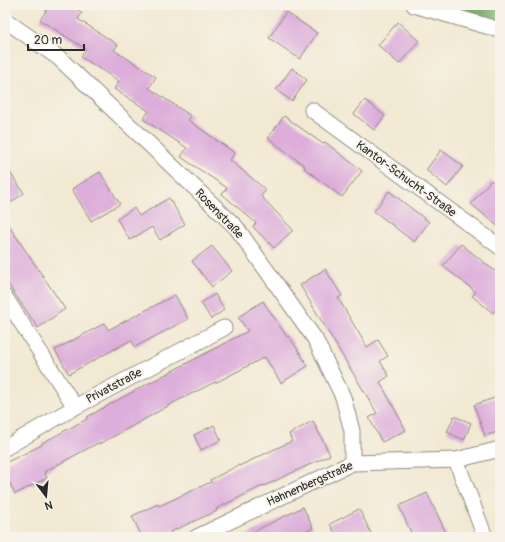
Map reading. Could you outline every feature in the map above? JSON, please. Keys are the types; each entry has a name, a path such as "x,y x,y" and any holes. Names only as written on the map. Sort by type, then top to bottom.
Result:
{"street":[{"path":"414,5 500,30"},
{"name":"Rosenstraße","path":"5,20 59,58 236,227 315,339 343,397 352,430 352,463"},
{"name":"Kantor-Schucht-Straße","path":"312,110 500,247"},
{"path":"5,297 75,407"},
{"name":"Privatstraße","path":"5,448 75,407 224,328"},
{"name":"Hahnenbergstraße","path":"197,537 352,463 456,460 500,449"},
{"path":"456,460 485,537"}],"green space":[{"path":"445,5 500,5 500,19 497,20"}],"building":[{"path":"50,5 71,5 82,13 78,19 118,45 114,50 156,77 149,88 191,116 188,120 235,153 230,160 266,190 261,196 293,230 274,248 253,227 256,223 222,194 227,188 181,157 187,148 143,119 149,111 114,89 119,81 81,57 86,49 40,20"},
{"path":"286,12 317,33 300,59 269,38"},
{"path":"398,22 419,41 399,64 378,45"},
{"path":"292,68 307,80 292,101 276,90"},
{"path":"365,100 385,116 374,130 354,114"},
{"path":"284,116 323,144 325,142 362,171 342,197 268,138"},
{"path":"441,150 463,166 447,187 426,170"},
{"path":"5,165 24,193 5,207"},
{"path":"100,172 120,204 91,221 72,189"},
{"path":"491,180 500,188 500,228 471,204"},
{"path":"389,191 429,222 414,242 374,211"},
{"path":"169,198 185,224 160,240 152,227 130,240 117,219 134,208 139,216"},
{"path":"5,220 65,309 38,328 5,280"},
{"path":"461,244 500,275 500,304 493,313 472,296 476,292 443,266"},
{"path":"212,246 232,271 212,287 192,261"},
{"path":"325,269 342,296 338,298 367,347 378,340 388,356 380,361 389,376 380,382 406,430 382,442 369,418 377,413 300,285"},
{"path":"215,294 224,310 211,319 201,303"},
{"path":"175,295 188,319 135,347 131,340 69,374 55,350 105,323 108,330"},
{"path":"263,301 287,337 289,336 308,366 281,383 265,357 177,401 99,444 98,443 44,472 47,478 15,494 5,473 5,463 42,445 42,443 87,419 87,417 248,331 238,317"},
{"path":"500,396 500,431 485,436 474,405"},
{"path":"454,416 471,423 464,440 447,432"},
{"path":"313,421 330,455 264,485 216,509 217,511 162,537 142,537 132,516 158,504 159,506 211,482 210,480 239,465 292,441 289,434"},
{"path":"214,425 221,440 201,450 194,435"},
{"path":"427,493 448,537 413,537 399,506"},
{"path":"303,507 313,528 294,537 243,537"},
{"path":"359,509 373,537 337,537 330,524"}]}
